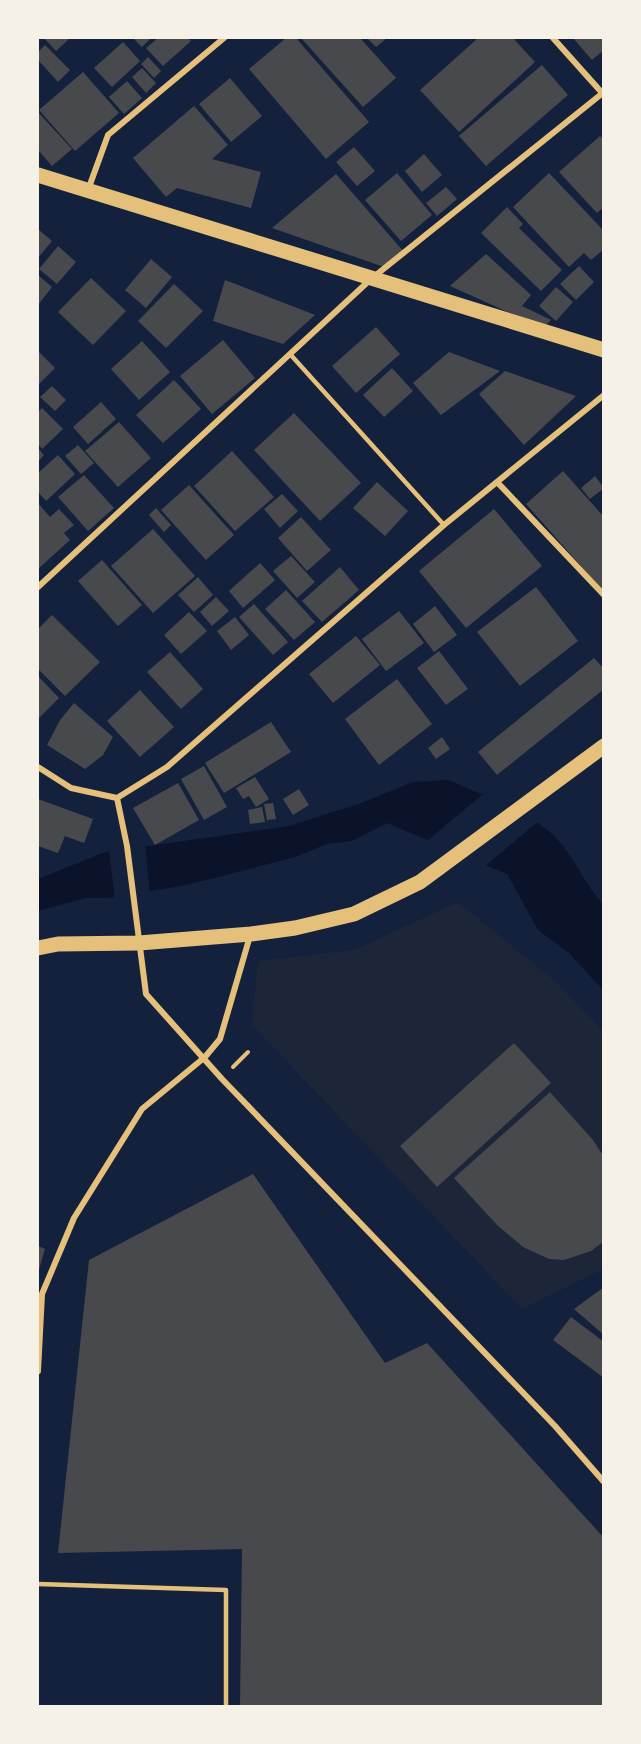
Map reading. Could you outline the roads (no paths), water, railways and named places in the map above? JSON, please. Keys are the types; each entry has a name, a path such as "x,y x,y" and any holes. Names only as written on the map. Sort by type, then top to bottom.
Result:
{"main road":[{"path":"38,175 603,350"},
{"path":"38,948 58,944 139,943 251,934 295,928 354,914 420,882 603,746"}],"street":[{"path":"87,190 108,135 224,38"},
{"path":"38,587 371,279 603,93 553,38"},
{"path":"38,767 71,788 117,798 167,767 444,525 603,395"},
{"path":"497,482 603,595"},
{"path":"117,798 127,846 146,994 206,1057 222,1078 547,1417 603,1482"},
{"path":"38,1371 42,1294 74,1218 142,1109 206,1057 220,1040 251,934"}],"lane":[{"path":"290,354 444,525"},
{"path":"38,1584 226,1590 226,1707"}]}
